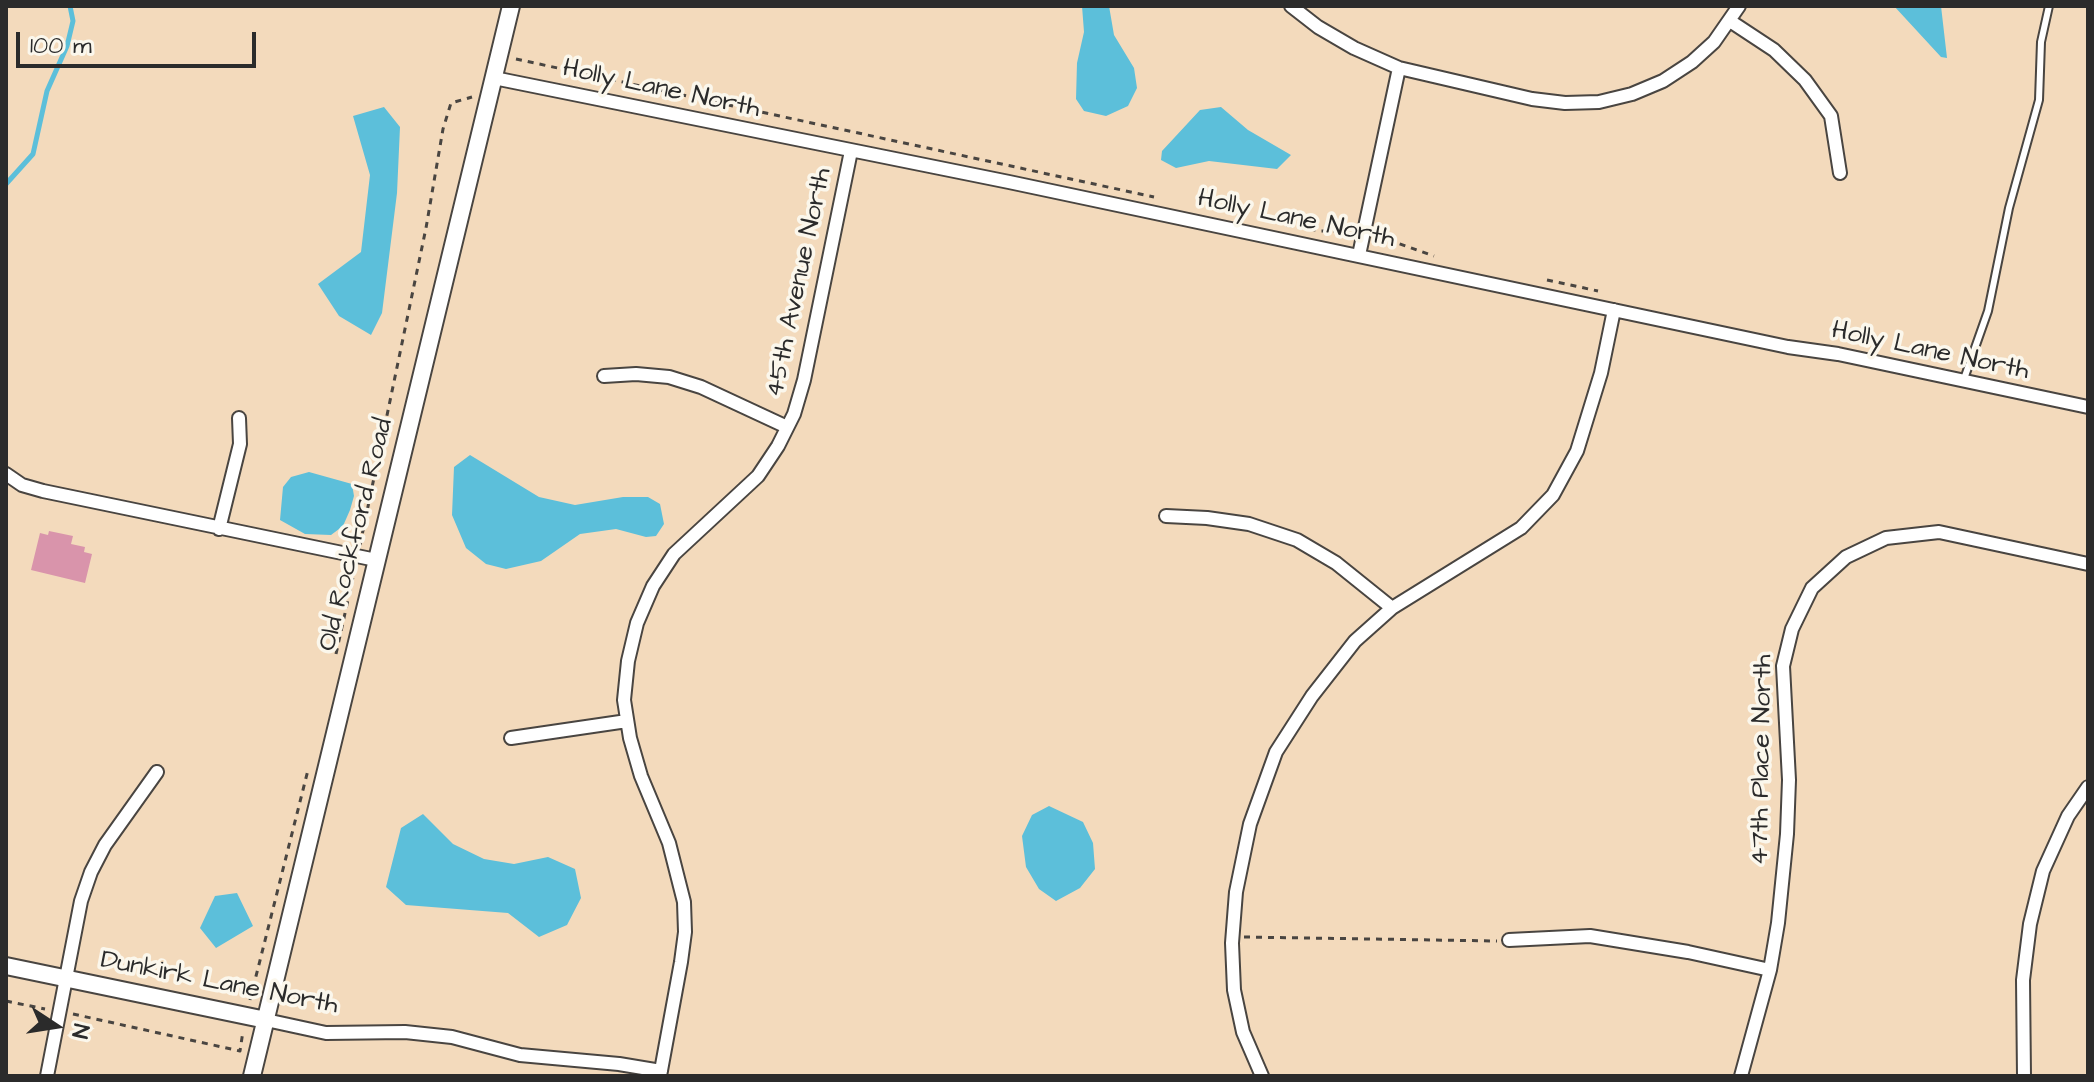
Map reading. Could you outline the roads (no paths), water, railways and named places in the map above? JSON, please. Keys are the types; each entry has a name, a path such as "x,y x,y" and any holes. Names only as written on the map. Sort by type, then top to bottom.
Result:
{"street":[{"name":"Old Rockford Road","path":"252,1076 511,6"},
{"path":"1291,6 1318,27 1354,48 1399,68 1532,99 1565,103 1599,102 1632,94 1663,81 1692,62 1714,42 1739,6"},
{"path":"1730,21 1774,50 1805,80 1831,116 1840,173"},
{"path":"1359,255 1399,68"},
{"name":"Holly Lane North","path":"494,78 2088,407"},
{"name":"45th Avenue North","path":"660,1074 681,962 685,932 684,902 669,843 641,776 627,721 624,700 628,661 637,623 653,586 674,554 758,476 787,427 804,380 851,151"},
{"path":"1262,1076 1243,1032 1234,990 1233,937 1236,892 1250,824 1276,752 1312,696 1347,652 1392,608 1521,528 1553,495 1577,451 1592,406 1614,310"},
{"path":"604,376 636,374 669,377 701,387 787,427"},
{"path":"219,529 240,444 239,418"},
{"path":"6,474 22,485 43,491 376,560"},
{"path":"1166,516 1249,524 1297,540 1336,563 1392,608"},
{"name":"47th Place North","path":"1741,1076 1770,970 1778,923 1789,780 1783,666 1792,629 1812,588 1846,557 1886,538 1939,532 2088,564"},
{"path":"511,738 627,721"},
{"path":"47,1076 81,901 91,872 105,845 157,772"},
{"path":"2024,1076 2023,980 2030,924 2043,871 2068,816 2088,787"},
{"path":"1509,940 1590,936 1688,952 1770,970"},
{"name":"Dunkirk Lane North","path":"6,966 326,1033 405,1032 452,1037 520,1055 619,1064 660,1074"}],"lane":[{"path":"1963,380 1988,311 2009,208 2039,100 2041,42 2049,6"}],"water":[{"path":"1082,6 1109,6 1114,35 1134,68 1137,88 1128,106 1106,116 1084,111 1076,99 1077,63 1084,32"},
{"path":"1894,6 1941,6 1947,58 1941,57"},
{"path":"384,107 400,127 397,193 382,313 371,335 339,316 318,284 361,252 370,175 353,116"},
{"path":"1221,107 1248,130 1291,155 1277,169 1209,161 1176,168 1161,160 1162,151 1200,110"},
{"path":"470,455 539,497 575,505 623,497 648,497 660,504 664,524 656,536 646,537 616,529 580,534 541,561 506,569 486,564 466,548 452,515 454,467"},
{"path":"309,472 352,484 354,496 350,510 343,526 331,535 305,534 280,520 283,487 291,477"},
{"path":"1049,806 1083,822 1093,843 1095,869 1080,888 1056,901 1039,889 1026,867 1022,836 1032,815"},
{"path":"423,814 453,844 484,859 514,864 548,857 575,869 581,898 567,925 539,937 508,913 406,905 386,887 401,828"},
{"path":"237,893 253,926 216,948 200,928 215,896"}],"waterway":[{"path":"6,184 33,154 47,91 67,46 73,21 70,6"}]}
